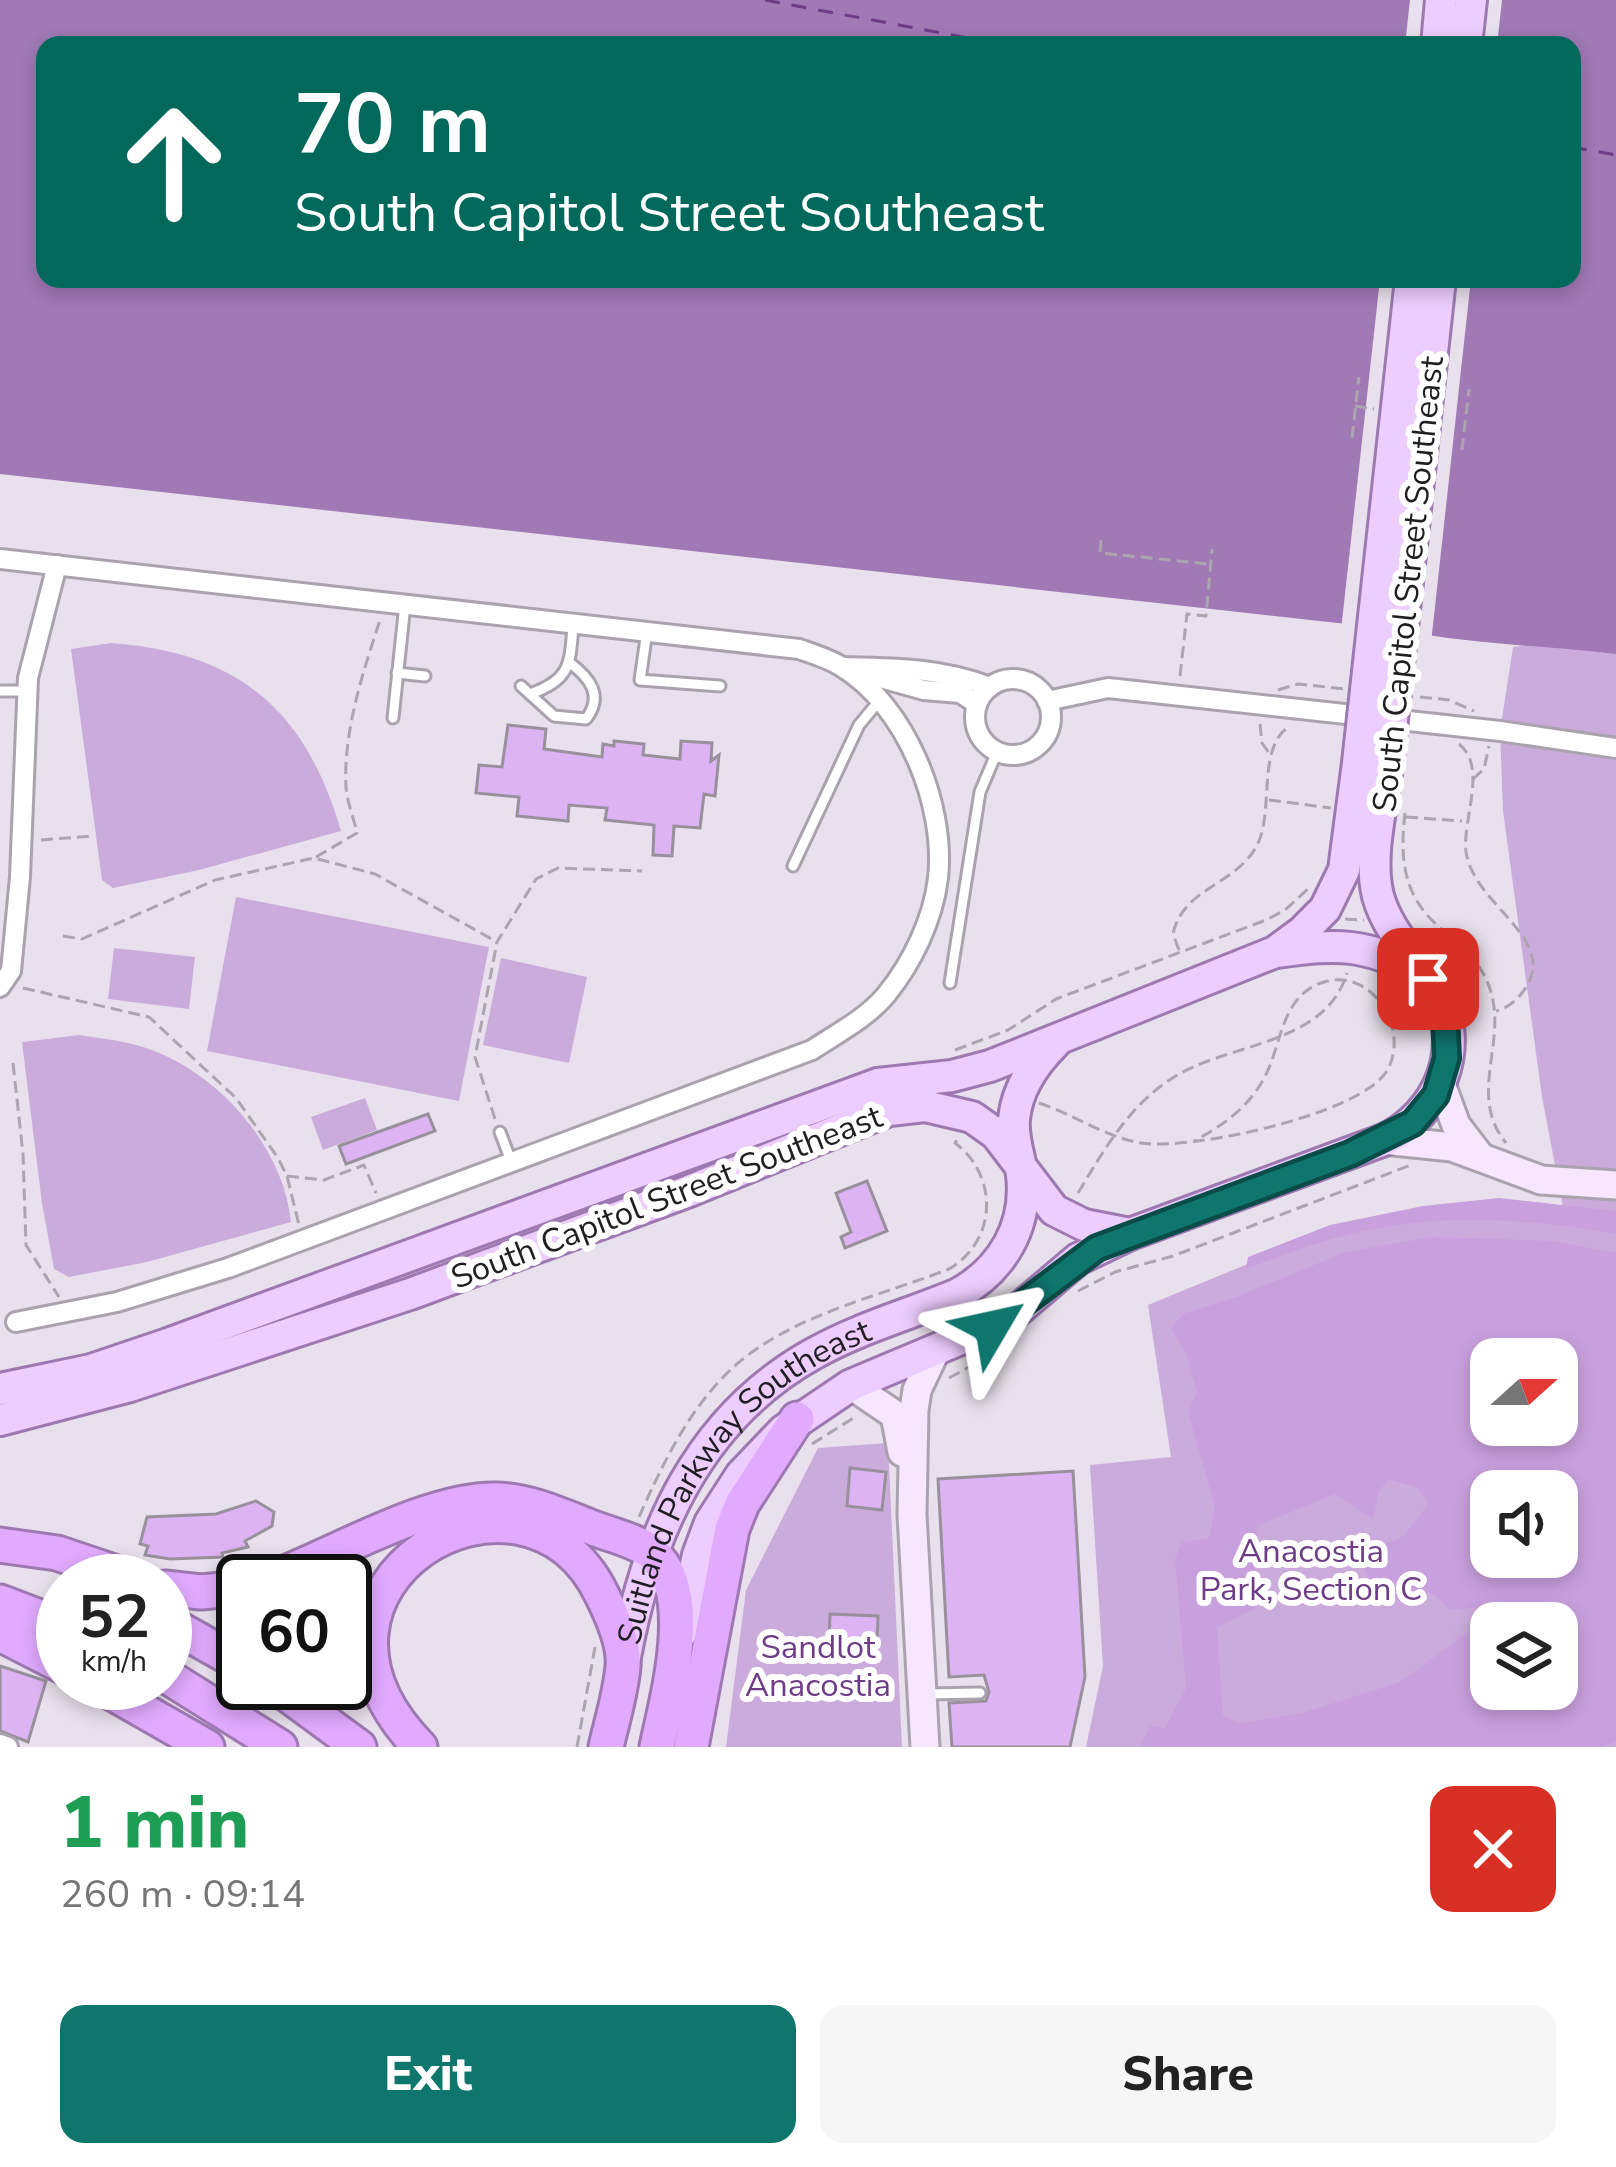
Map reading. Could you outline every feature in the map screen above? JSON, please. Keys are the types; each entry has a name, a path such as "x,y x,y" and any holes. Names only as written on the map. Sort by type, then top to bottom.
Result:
{"highway":[{"path":"691,1747 732,1529 742,1504 804,1432"},
{"path":"331,1554 431,1513 484,1500 541,1508 651,1551 669,1578 677,1650"},
{"path":"420,1747 377,1689 370,1654 372,1626 382,1595 398,1569 442,1537 481,1527 509,1527 536,1533 561,1546 596,1584 624,1662"},
{"path":"0,1548 36,1563"},
{"path":"0,1548 60,1554"},
{"path":"0,1602 36,1616"},
{"path":"0,1634 36,1652"},
{"name":"Suitland Parkway Southeast","path":"657,1747 677,1650"},
{"name":"Suitland Parkway Southeast","path":"606,1747 624,1662"},
{"path":"192,1692 280,1747"},
{"path":"142,1710 207,1747"},
{"path":"309,1710 359,1747"}],"main road":[{"path":"1437,36 1442,0"},
{"path":"1467,36 1471,0"},
{"path":"1275,952 1318,917 1337,888 1373,765 1410,288"},
{"name":"South Capitol Street Southeast","path":"1439,288 1373,765 1376,886 1390,925 1435,989 1445,1016 1448,1043 1441,1084"},
{"path":"0,1389 69,1376 168,1344 878,1084 965,1074 1275,952 1352,945 1422,971"},
{"name":"Suitland Parkway Southeast","path":"624,1662 651,1551 671,1503 706,1445 764,1388 832,1344 958,1294 990,1272 1020,1218 1022,1168 1014,1130 1019,1097 1037,1063 1062,1036"},
{"path":"1130,1234 1384,1140 1413,1123 1441,1084"},
{"name":"South Capitol Street Southeast","path":"0,1420 130,1386 410,1294 670,1198 889,1110 925,1106 972,1117 997,1134 1038,1193 1064,1216 1096,1229 1130,1234"},
{"name":"Suitland Parkway Southeast","path":"677,1650 710,1523 752,1462 804,1432 851,1385 1006,1320 1078,1259 1130,1234"}],"street":[{"path":"0,559 800,649 924,690 960,693 977,704"},
{"path":"2,984 11,971 27,691 57,565"},
{"path":"843,667 925,669 990,687"},
{"path":"16,1322 118,1302 192,1281 512,1164 812,1050 884,999 923,934 938,878 938,852 929,795 904,735 879,700 843,667"},
{"path":"1016,679 1029,682 1047,701 1050,724 1040,744 1019,755 997,752 980,737 977,704 990,687 1016,679"},
{"path":"1047,701 1108,688 1616,748"},
{"path":"1441,1084 1456,1125 1482,1159"},
{"path":"1384,1140 1442,1145 1540,1180 1616,1185"},
{"path":"925,1747 912,1515 915,1401 935,1352"},
{"path":"851,1385 889,1408 898,1421 912,1515"}],"lane":[{"path":"393,718 405,604"},
{"path":"570,663 593,686 596,700 586,719 554,716 526,690 550,687 570,663 574,623"},
{"path":"647,631 640,680 720,686"},
{"path":"397,673 424,676"},
{"path":"0,691 27,691"},
{"path":"793,866 859,725 879,700"},
{"path":"950,983 980,792 997,752"},
{"path":"500,1132 512,1164"},
{"path":"922,1694 980,1693"}],"path":[{"path":"1352,438 1359,377"},
{"path":"1462,449 1469,389"},
{"path":"1355,406 1376,409"},
{"path":"1101,540 1100,554 1211,564"},
{"path":"1178,695 1187,614 1206,616 1212,549"},
{"path":"63,936 82,939 215,880 314,859 357,833 346,788 352,724 383,613"},
{"path":"1261,718 1262,743 1271,754"},
{"path":"1472,781 1487,760 1489,738"},
{"path":"1268,800 1333,808"},
{"path":"1406,801 1402,856 1411,890 1434,922 1474,959 1492,997 1496,1024 1487,1104 1492,1122 1508,1144"},
{"path":"1404,817 1466,821"},
{"path":"21,841 92,836"},
{"path":"314,859 375,874 496,941"},
{"path":"500,1132 475,1057 496,941 536,879 558,868 642,871"},
{"path":"975,1044 1008,1030 1056,999 1265,920 1303,896"},
{"path":"1339,917 1357,923"},
{"path":"1074,1199 1112,1137 1148,1097 1190,1067 1280,1036 1320,1015 1333,1003 1348,965"},
{"path":"1044,1105 1089,1122 1112,1137 1159,1145 1194,1141 1300,1118 1364,1094 1380,1080 1395,1048 1389,1015 1374,994 1344,982 1322,983 1302,994 1286,1016 1266,1076 1251,1099 1228,1121 1194,1141"},
{"path":"2,984 149,1017 236,1098 287,1176 300,1228"},
{"path":"13,1063 26,1245 62,1299"},
{"path":"1072,1295 1105,1275 1173,1256 1416,1163"},
{"path":"287,1176 325,1180 364,1165 379,1200 383,1198"},
{"path":"939,1384 1003,1348"},
{"path":"804,1432 865,1418"},
{"path":"577,1747 595,1637"}],"green space":[{"path":"111,643 196,659 260,695 308,752 341,831 113,888 102,880 71,649"},
{"name":"Anacostia Park, Section C","path":"1534,644 1616,654 1616,1747 1086,1747 1103,1666 1090,1465 1171,1457 1148,1305 1255,1261 1385,1221 1564,1212 1542,1097 1503,811 1500,731 1513,647"},
{"path":"236,897 489,947 459,1101 207,1051"},
{"path":"114,948 195,957 189,1009 108,999"},
{"path":"501,958 587,977 569,1063 483,1045"},
{"path":"79,1035 129,1043 164,1055 216,1089 239,1111 274,1164 291,1222 147,1262 69,1277 54,1269 22,1042"},
{"path":"365,1098 377,1130 323,1150 311,1117"},
{"name":"Sandlot Anacostia","path":"888,1443 902,1747 726,1747 746,1590 818,1448"}],"shaded area":[{"path":"0,0 1616,0 1616,654 0,474"},
{"path":"1499,1198 1616,1211 1616,1234 1518,1221 1419,1222 1340,1237 1246,1269 1248,1257 1330,1225 1423,1206"},
{"path":"1432,1237 1553,1241 1616,1253 1616,1742 1602,1747 1140,1747 1150,1726 1165,1728 1186,1688 1175,1559 1181,1543 1209,1538 1215,1507 1188,1413 1197,1391 1187,1355 1171,1329 1183,1314 1345,1252","holes":["1389,1479 1418,1488 1428,1504 1404,1536 1359,1555 1377,1596 1403,1602 1430,1592 1451,1610 1470,1608 1470,1602 1578,1602 1578,1710 1470,1710 1470,1630 1400,1682 1303,1713 1240,1723 1223,1716 1217,1628 1261,1605 1254,1571 1257,1526 1335,1494 1373,1519 1379,1491"]}],"pier":[{"path":"1410,0 1502,0 1498,36 1406,36"},
{"path":"1379,288 1470,288 1431,643 1341,630"}],"building":[{"path":"508,725 546,729 544,749 602,757 603,744 614,746 614,741 644,744 643,755 680,759 681,741 712,743 711,761 719,755 715,796 704,794 700,828 674,826 672,856 653,855 654,825 605,820 607,808 569,805 568,821 517,816 519,797 476,793 479,765 502,767"},
{"path":"428,1114 435,1131 346,1164 339,1146"},
{"path":"867,1181 887,1231 845,1248 841,1237 851,1232 836,1193"},
{"path":"850,1468 886,1472 882,1510 847,1506"},
{"path":"1073,1471 1085,1677 1070,1747 952,1747 949,1703 986,1701 989,1692 984,1675 949,1677 938,1479"},
{"path":"256,1501 274,1512 272,1526 245,1541 248,1547 216,1557 145,1554 148,1546 140,1544 147,1517 216,1514"},
{"path":"830,1614 878,1616 877,1643 829,1642"},
{"path":"0,1666 36,1678 37,1710 28,1742 0,1731"}],"ferry route":[{"path":"765,0 958,36"},
{"path":"1581,149 1616,155"}],"route":[{"path":"992,1327 1097,1248 1350,1154 1413,1123 1436,1095 1447,1058 1445,1016 1428,979"}]}
